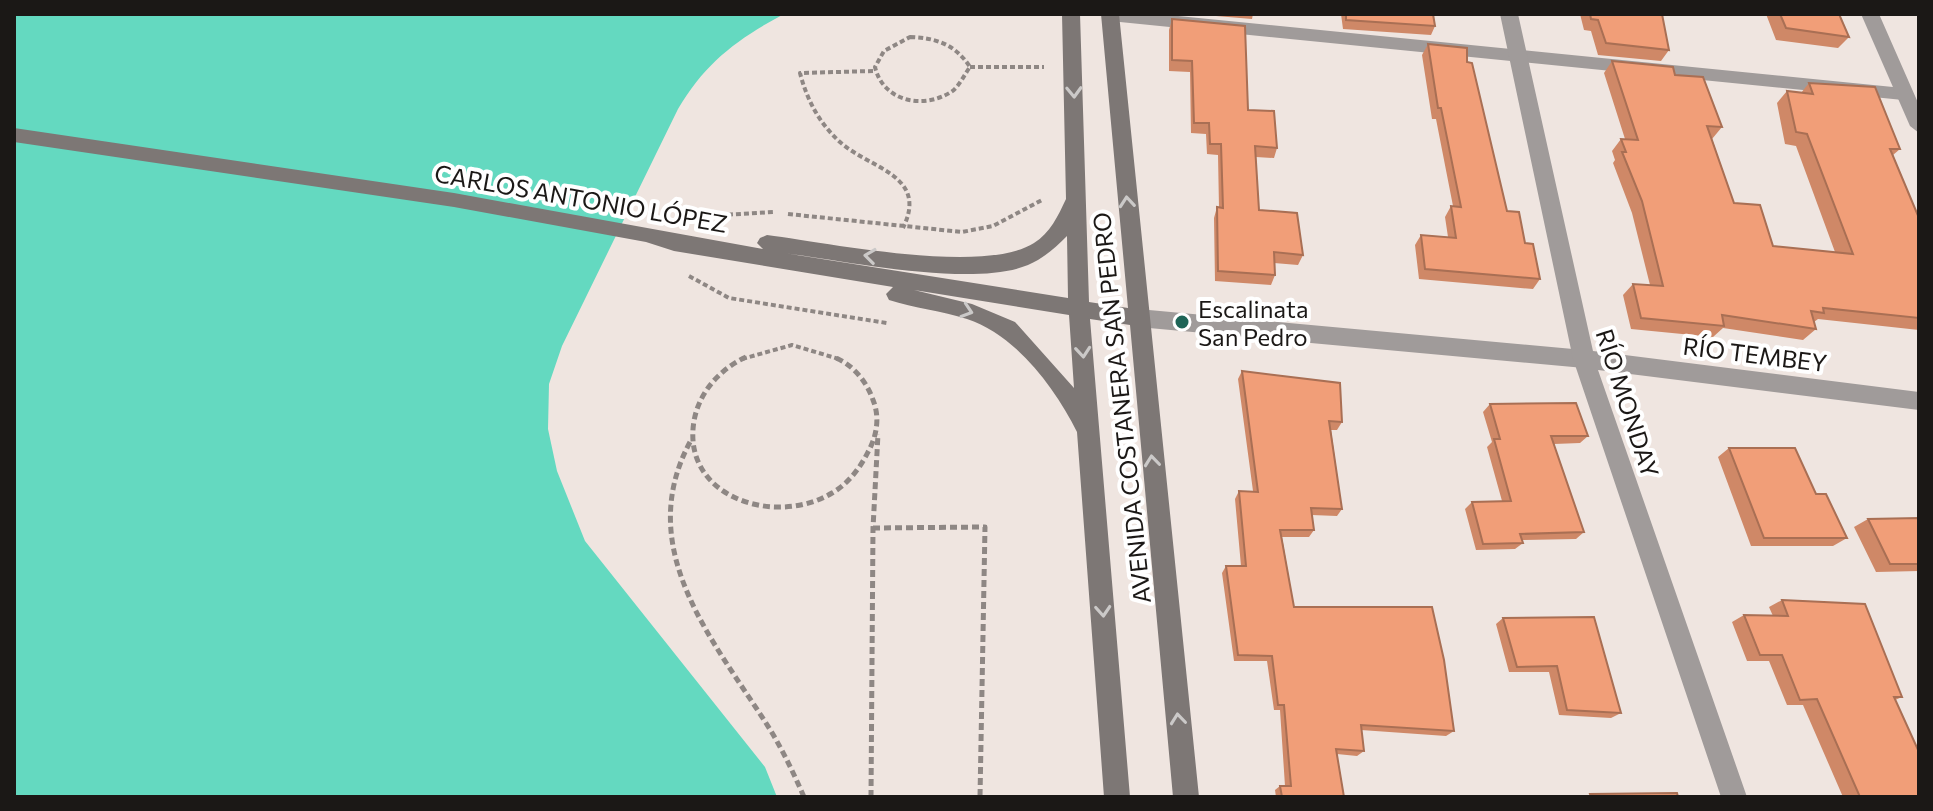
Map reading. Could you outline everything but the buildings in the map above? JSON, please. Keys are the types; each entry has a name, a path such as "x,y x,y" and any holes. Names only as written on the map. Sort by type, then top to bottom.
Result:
{"main road":[{"name":"AVENIDA COSTANERA SAN PEDRO","path":"1071,14 1079,309 1117,797"},
{"name":"AVENIDA COSTANERA SAN PEDRO","path":"1110,14 1186,797"},
{"name":"CARLOS ANTONIO LÓPEZ","path":"14,135 454,200 647,234 674,243 1138,318"},
{"path":"674,243 754,242 965,268 1002,264 1031,255 1054,240 1069,218 1078,191"},
{"path":"674,243 743,269 916,297 972,312 1008,328 1055,379 1080,412 1091,444"}],"street":[{"path":"1110,14 1911,95"},
{"name":"RÍO MONDAY","path":"1509,14 1584,359 1734,797"},
{"path":"1870,14 1911,95 1919,126"},
{"name":"RÍO TEMBEY","path":"1138,318 1584,359 1919,401"}],"path":[{"path":"910,37 930,37 951,44 970,67 963,84 948,96 930,102 908,102 890,96 877,85 873,71 877,56 890,44 910,37"},
{"path":"970,67 1057,67"},
{"path":"873,71 800,73 810,106 823,124 842,144 903,184 910,195 912,209 903,228"},
{"path":"647,234 680,218 763,211 962,232 993,226 1048,196"},
{"path":"685,274 729,298 895,325"},
{"path":"804,797 793,766 694,617 680,580 670,522 672,486 679,461 691,440 696,408 710,384 732,364 761,351 792,345 820,349 840,357 859,372 873,392 879,422 873,528 871,797"},
{"path":"691,440 696,461 713,484 742,502 771,508 802,505 829,495 851,480 870,454 879,422"},
{"path":"873,528 985,527 980,797"}],"shaded area":[{"path":"14,14 784,14 751,33 711,65 678,109 562,346 549,384 548,429 557,471 585,541 765,767 777,797 14,797"}],"place":[{"name":"Escalinata San Pedro","path":"1182,322"}]}
